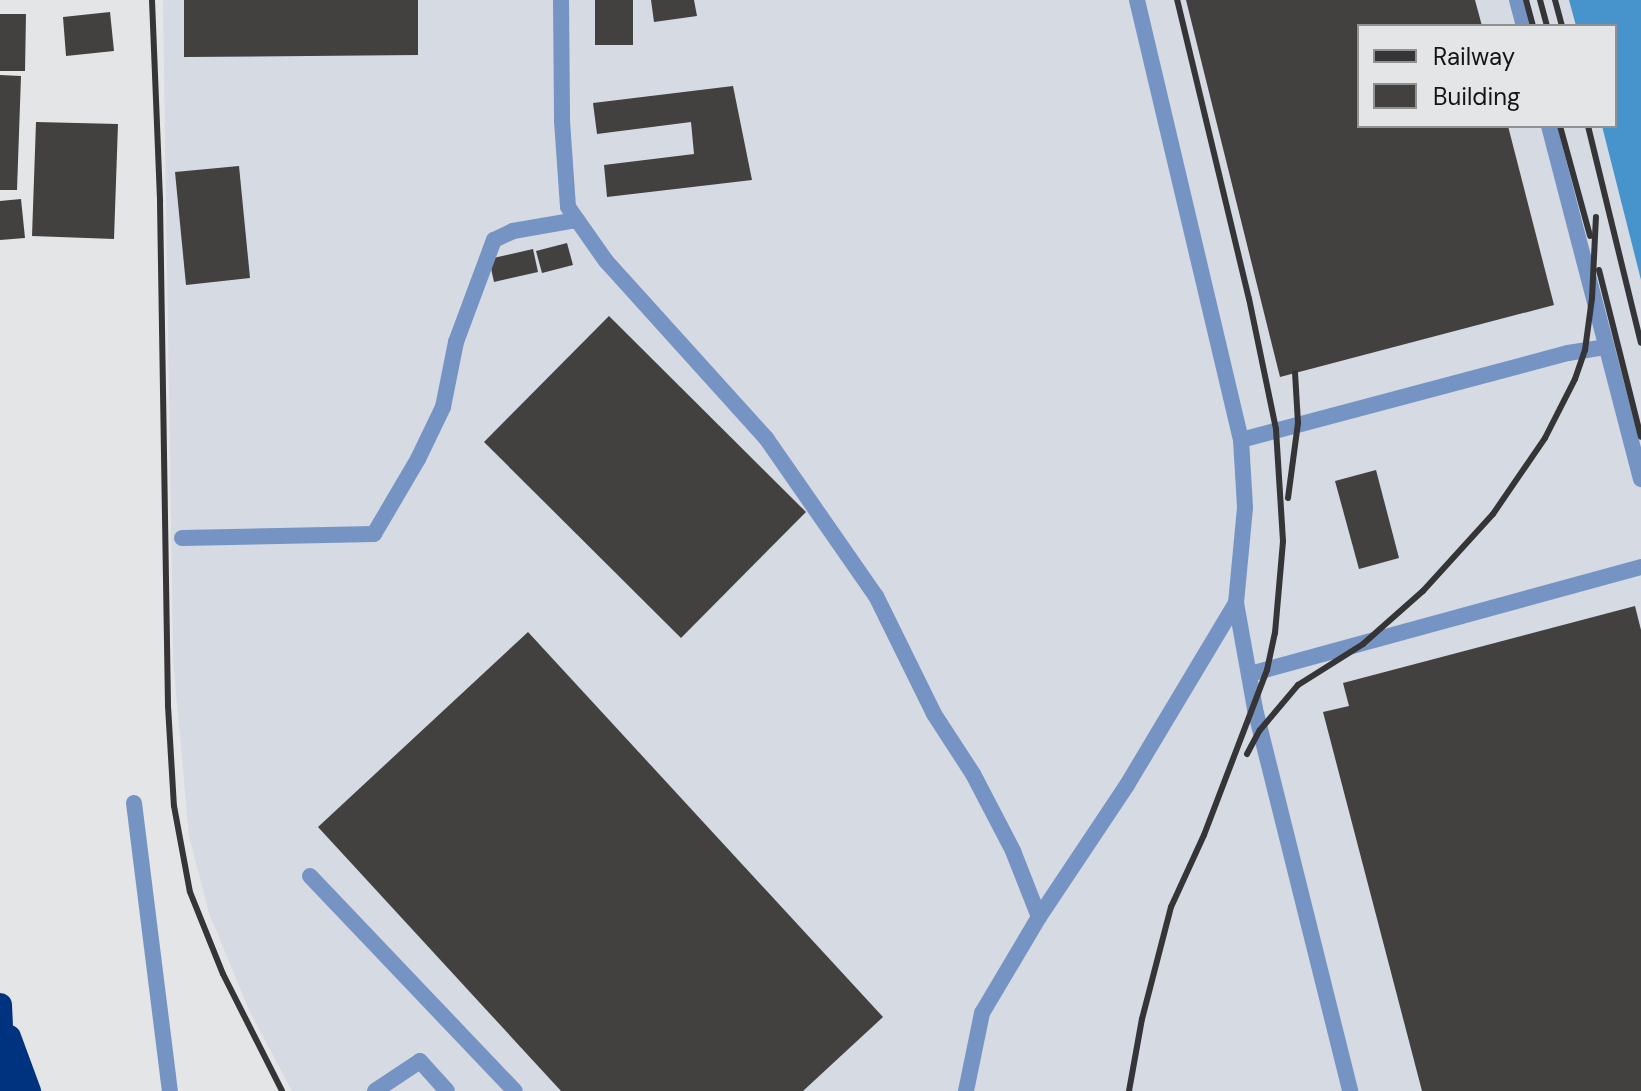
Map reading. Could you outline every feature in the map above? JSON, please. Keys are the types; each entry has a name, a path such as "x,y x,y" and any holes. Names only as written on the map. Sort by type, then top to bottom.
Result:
{"highway":[{"path":"1,1012 4,1091"},
{"path":"1,1012 29,1091"},
{"path":"0,1068 4,1091"}],"lane":[{"path":"561,0 562,121 568,207 606,261 766,438 876,596 934,714 973,774 1013,851 1039,917"},
{"path":"1137,0 1241,440 1245,507 1236,603 1255,709 1350,1091"},
{"path":"1517,0 1523,24"},
{"path":"1550,128 1641,479"},
{"path":"182,538 374,534 418,459 443,407 456,342 494,240 513,231 577,220"},
{"path":"1241,440 1568,353 1607,347"},
{"path":"1250,674 1641,567"},
{"path":"966,1091 982,1013 1039,917 1127,785 1236,603"},
{"path":"134,803 170,1091"},
{"path":"310,876 515,1091"},
{"path":"375,1091 420,1061 447,1091"}],"shaded area":[{"path":"163,0 1569,0 1575,24 1357,24 1357,128 1603,128 1641,280 1641,1091 292,1091 249,1010 209,913 189,836 173,659"}],"water":[{"path":"1569,0 1641,0 1641,280 1603,128 1617,128 1617,24 1575,24"}],"building":[{"path":"184,0 418,0 418,55 184,57"},
{"path":"595,0 633,0 633,45 595,45"},
{"path":"651,0 694,0 697,16 654,22"},
{"path":"1186,0 1475,0 1481,24 1357,24 1357,128 1509,128 1554,305 1280,377"},
{"path":"110,12 114,51 66,56 63,17"},
{"path":"0,14 26,14 25,71 0,71"},
{"path":"0,75 21,76 17,190 0,190"},
{"path":"733,86 752,180 607,197 604,165 694,154 691,122 597,134 593,103"},
{"path":"36,122 118,124 114,239 32,236"},
{"path":"239,166 250,278 186,285 175,172"},
{"path":"21,199 25,238 0,240 0,201"},
{"path":"567,243 573,265 542,273 536,251"},
{"path":"533,249 538,272 494,282 489,259"},
{"path":"609,316 806,512 681,638 484,442"},
{"path":"1376,470 1399,558 1359,569 1335,481"},
{"path":"1635,606 1641,630 1641,1091 1422,1091 1323,712 1349,706 1343,683"},
{"path":"528,632 883,1017 803,1091 561,1091 318,827"}],"railway":[{"path":"152,0 160,202 168,706 174,806 190,892 223,974 282,1091"},
{"path":"1129,1091 1142,1019 1171,907 1204,835 1267,670 1275,633 1283,541 1276,429 1249,299 1177,0"},
{"path":"1526,0 1532,24"},
{"path":"1540,0 1546,24"},
{"path":"1555,0 1561,24"},
{"path":"1561,128 1590,236"},
{"path":"1588,128 1641,343"},
{"path":"1247,754 1260,730 1298,685 1363,644 1423,591 1493,514 1545,438 1575,379 1585,350 1592,298 1596,217"},
{"path":"1599,270 1641,437"},
{"path":"1288,498 1298,423 1295,373"}]}
